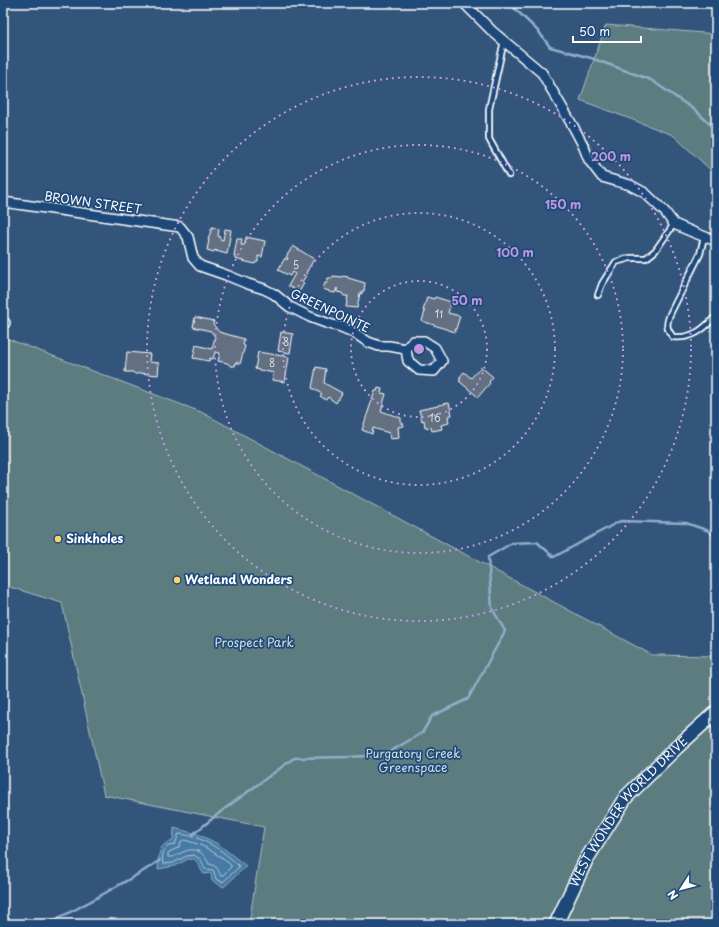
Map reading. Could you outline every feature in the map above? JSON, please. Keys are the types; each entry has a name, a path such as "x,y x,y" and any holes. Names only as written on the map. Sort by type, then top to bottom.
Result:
{"main road":[{"name":"WEST WONDER WORLD DRIVE","path":"556,924 586,860 626,797 676,748 716,712"}],"street":[{"path":"464,3 492,31 542,73 574,128 589,160 602,177 630,186 645,193 665,212 674,224 716,241"},
{"name":"BROWN STREET","path":"3,202 180,227"},
{"name":"GREENPOINTE","path":"180,227 188,238 193,258 200,266 264,289 274,294 290,307 310,317 353,332 368,342 379,346 406,349"}],"lane":[{"path":"504,40 489,110 489,139 509,175"},
{"path":"598,295 602,284 616,262 630,258 646,258 655,251 674,224"},
{"path":"704,236 700,254 670,314 667,323 667,330 673,338 689,336 707,326 716,316"}],"green space":[{"path":"606,25 716,34 716,175 673,135 580,100"},
{"name":"Purgatory Creek Greenspace","path":"3,337 201,412 652,655 716,656 716,924 249,924 264,827 104,795 62,603 3,585"}],"water":[{"path":"174,828 200,835 218,844 246,866 224,887 212,881 211,873 204,874 194,859 188,859 175,866 158,869 161,848 173,841"}],"building":[{"path":"212,227 219,229 218,236 223,240 225,229 231,230 227,254 215,250 214,252 207,250"},
{"path":"246,237 265,241 262,257 258,256 258,262 255,264 235,259 234,256 237,239 242,239 241,245 243,245 246,243"},
{"path":"293,246 314,259 306,273 307,274 302,282 304,283 299,292 288,286 295,274 292,272 290,276 278,270 285,258 287,260 288,258 286,257"},
{"path":"333,276 348,277 365,283 364,291 362,291 362,294 360,293 357,308 346,307 348,296 344,296 342,293 337,292 337,288 335,293 323,289 328,278 333,278"},
{"path":"427,297 434,299 435,297 451,302 448,313 460,316 455,332 422,321"},
{"path":"195,317 214,321 213,324 219,332 244,339 243,345 245,346 240,364 236,362 235,366 231,366 227,363 218,361 220,353 215,352 213,359 210,358 209,361 193,358 196,345 212,349 215,337 211,331 193,327"},
{"path":"281,332 293,334 290,353 278,351"},
{"path":"127,352 150,354 149,362 159,363 158,375 125,372"},
{"path":"258,352 289,357 285,382 272,380 274,373 255,369"},
{"path":"316,367 326,369 324,383 342,393 336,403 328,397 326,400 320,396 322,394 312,388"},
{"path":"481,367 493,377 478,397 459,381 461,379 459,378 464,372 471,378"},
{"path":"378,388 382,389 381,393 386,394 381,411 401,418 401,423 403,423 404,426 398,427 399,438 390,439 389,433 373,428 372,434 362,430 375,391 377,391"},
{"path":"449,403 452,415 448,416 449,423 441,425 442,429 432,431 431,427 425,427 424,420 422,421 419,410"}],"waterway":[{"path":"509,3 539,32 550,47 591,58 651,80 696,111 716,130"},
{"path":"192,835 223,810 294,758 384,755 422,733 432,716 468,699 505,631 492,608 488,557 512,543 537,542 554,557 620,521 686,523 709,531 716,539"},
{"path":"45,924 95,899 160,860"}],"place":[{"name":"Sinkholes","path":"58,539"},
{"name":"Wetland Wonders","path":"177,580"}],"park label":[{"name":"Prospect Park","path":"254,643"}]}
